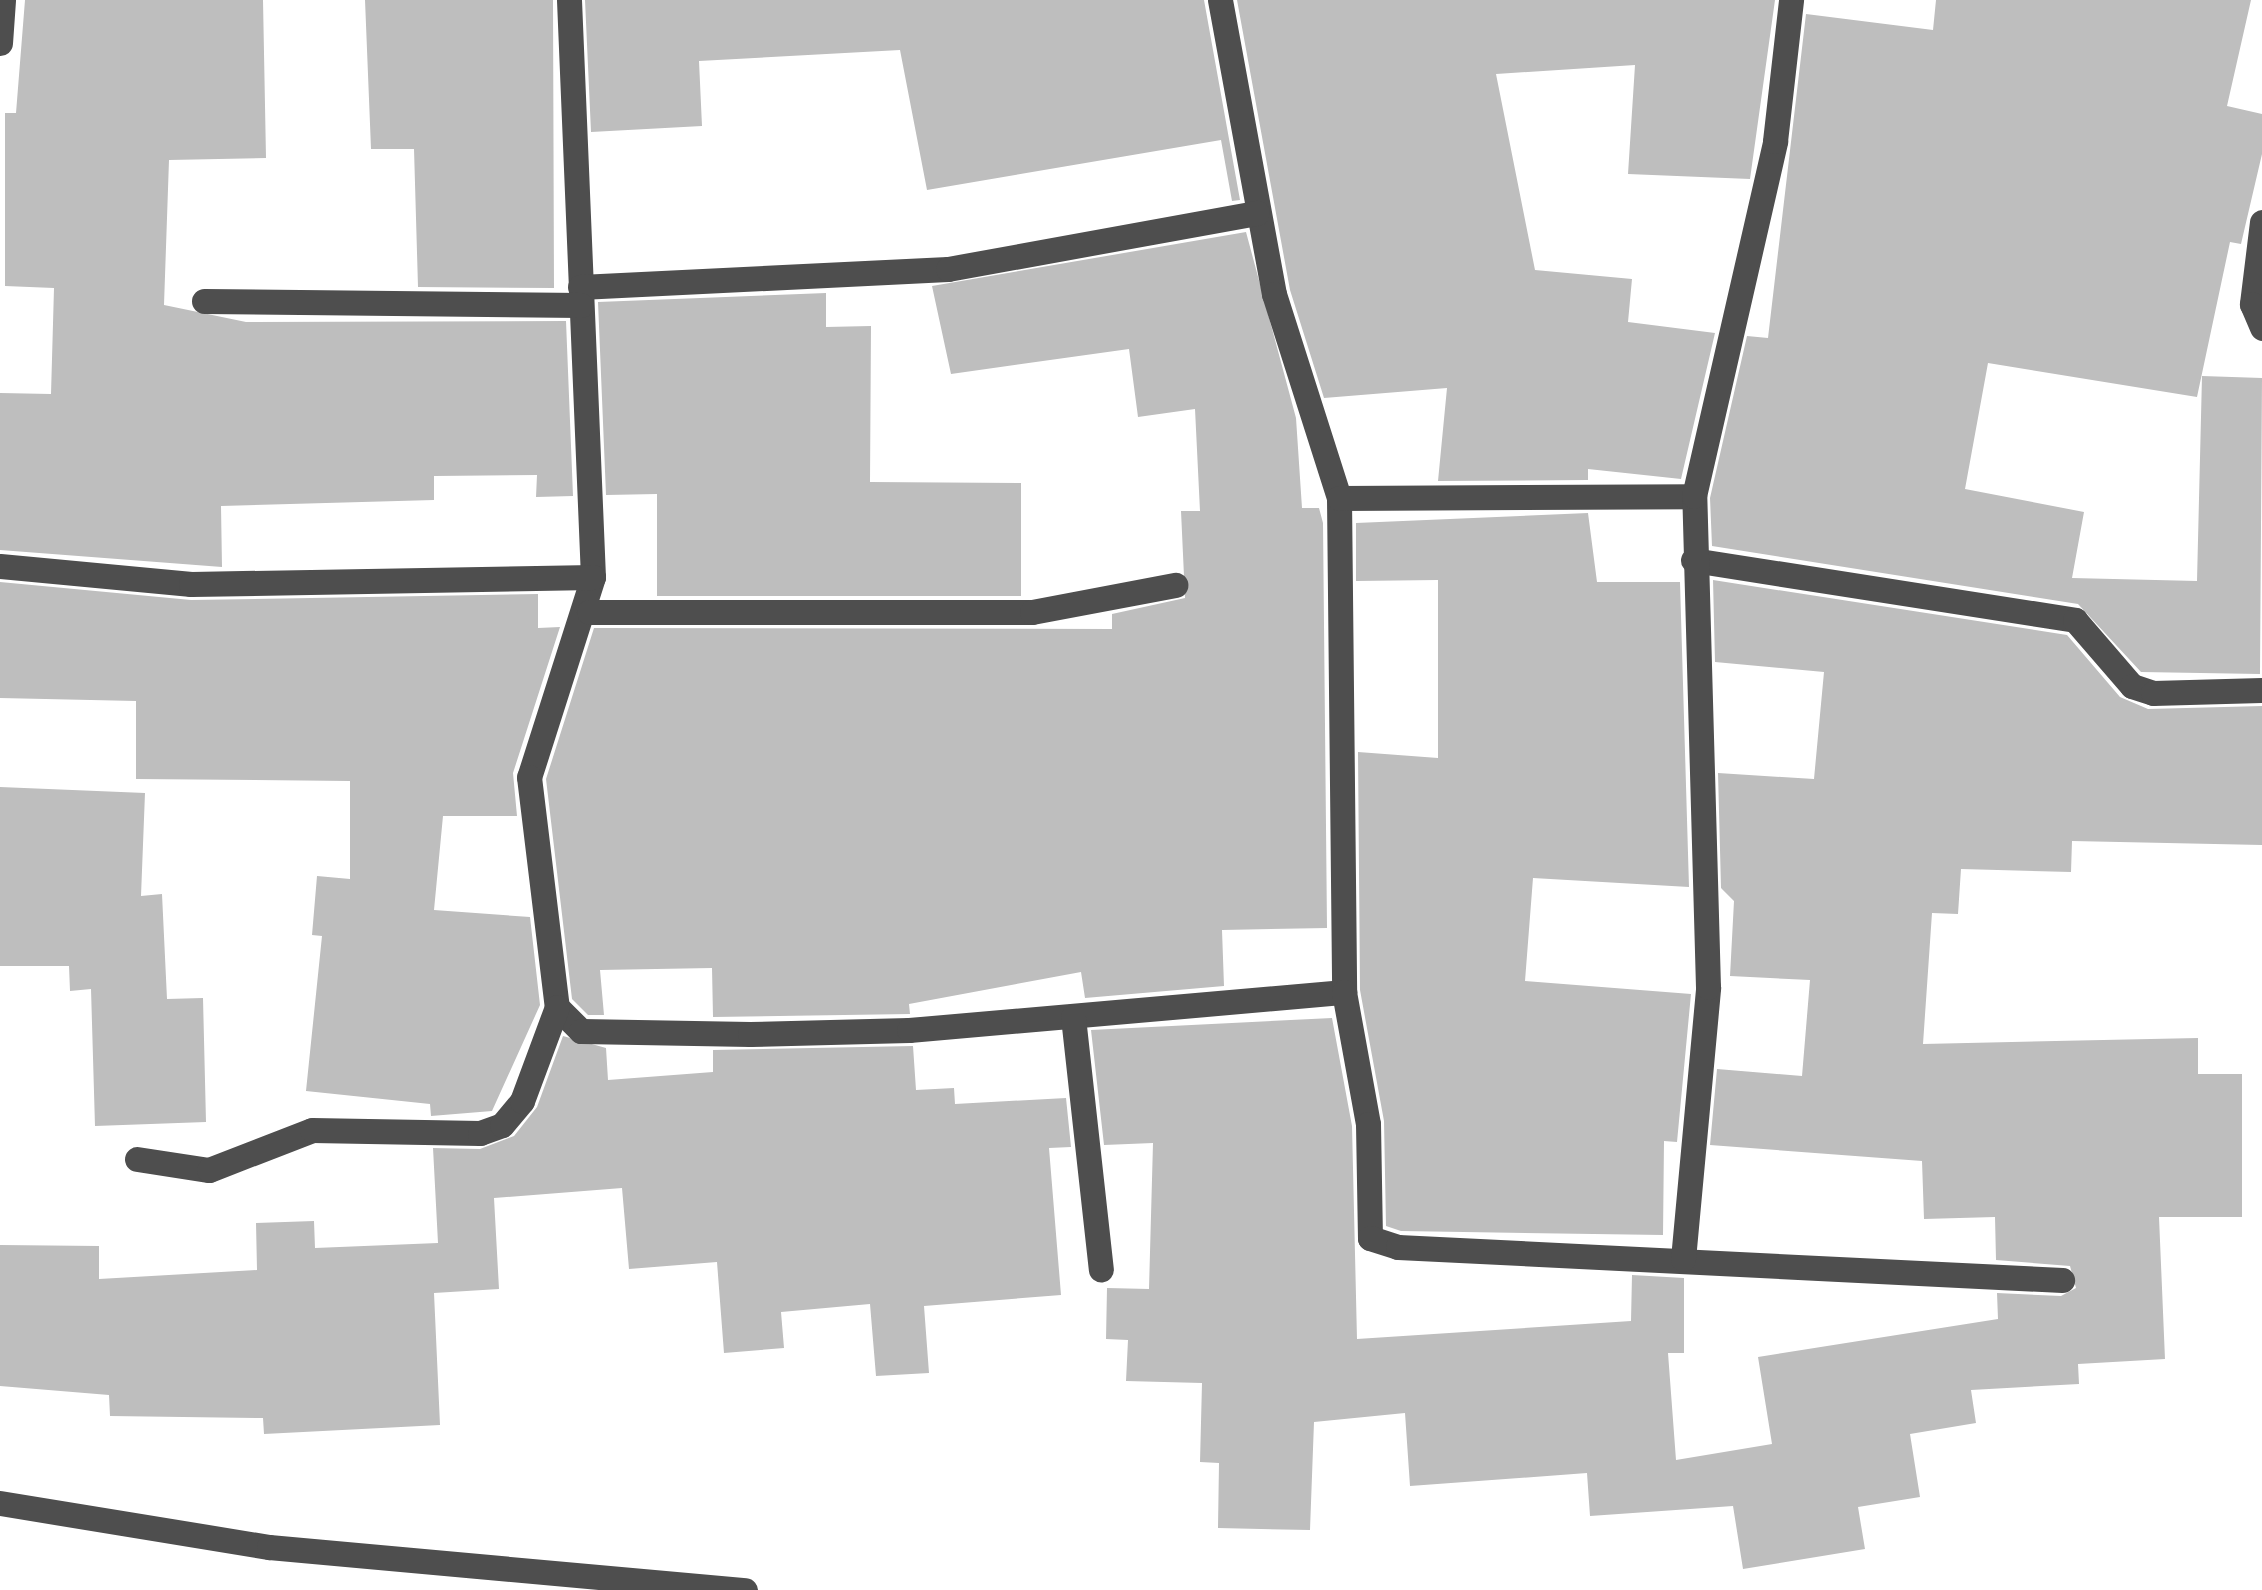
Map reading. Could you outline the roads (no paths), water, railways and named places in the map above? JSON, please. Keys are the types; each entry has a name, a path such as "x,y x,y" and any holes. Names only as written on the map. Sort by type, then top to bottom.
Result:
{"street":[{"path":"0,43 3,0"},
{"path":"136,1159 210,1170 312,1130 480,1133 515,1115 557,1006 529,776 589,612 593,577 569,0"},
{"path":"1220,0 1257,214 1339,498 1344,992 1368,1124 1370,1238 1398,1247 2062,1280"},
{"path":"1683,1259 1708,987 1694,496 1775,141 1791,0"},
{"path":"204,301 580,296 948,269 1257,214"},
{"path":"2262,222 2252,304 2262,328"},
{"path":"1339,498 1694,496"},
{"path":"1693,560 2076,620 2132,686 2154,693 2262,690"},
{"path":"0,566 191,584 593,577"},
{"path":"589,612 1032,612 1175,584"},
{"path":"557,1006 581,1031 909,1030 1344,992"},
{"path":"1073,1018 1100,1268"},
{"path":"0,1503 269,1547 744,1590"}]}
